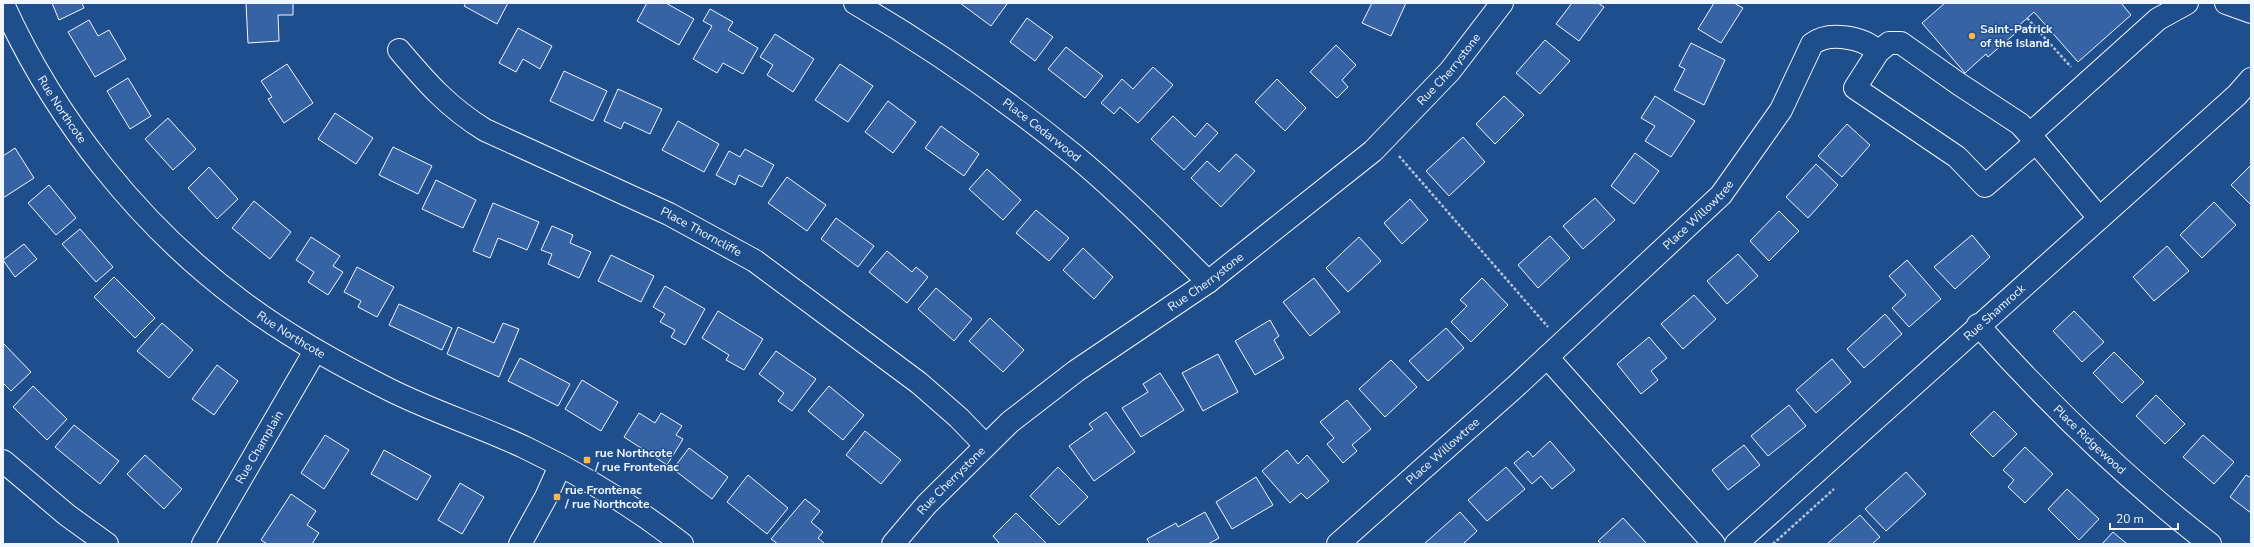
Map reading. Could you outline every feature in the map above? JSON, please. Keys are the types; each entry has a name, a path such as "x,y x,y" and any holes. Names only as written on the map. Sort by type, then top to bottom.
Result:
{"street":[{"name":"Place Cedarwood","path":"855,3 970,77 1074,156 1120,195 1208,282"},
{"name":"Rue Cherrystone","path":"893,544 927,504 986,445 1010,422 1044,394 1208,282 1374,151 1450,71 1502,3"},
{"path":"2099,218 2033,138 2020,124 1901,43 1889,43 1878,52 1855,88 1957,157 1986,186 2033,138 2158,19 2187,3"},
{"path":"2226,3 2251,12"},
{"name":"Rue Northcote","path":"3,4 38,73 65,116 116,182 181,251 241,302 315,351 392,391 494,434 592,483 682,544"},
{"name":"Place Willowtree","path":"1338,544 1547,357 1721,196 1780,110 1812,44 1821,39 1829,38 1855,39 1872,46 1878,52"},
{"name":"Place Thorncliffe","path":"399,50 436,92 459,114 485,130 669,214 755,261 919,383 986,445"},
{"name":"Rue Shamrock","path":"1736,544 1978,325 2237,94 2251,79"},
{"name":"Place Ridgewood","path":"1978,325 2096,446 2171,513 2210,544"},
{"name":"Rue Champlain","path":"203,544 315,351"},
{"path":"1547,357 1714,544"},
{"path":"3,461 67,515 107,544"},
{"path":"520,544 546,497 560,466"}],"path":[{"path":"2027,18 2073,68"},
{"path":"1398,155 1550,328"}],"building":[{"path":"52,3 82,3 84,8 59,20"},
{"path":"246,3 293,3 293,15 278,15 279,41 248,43"},
{"path":"466,3 508,3 497,24 464,6"},
{"path":"647,3 666,3 694,19 679,45 637,21"},
{"path":"960,3 1005,3 1007,4 991,26"},
{"path":"1372,3 1406,3 1391,36 1362,23"},
{"path":"1572,3 1598,3 1604,7 1579,41 1556,24"},
{"path":"1714,3 1734,3 1743,8 1721,43 1698,29"},
{"name":"Saint-Patrick of the Island","path":"1945,3 2121,3 2131,15 2078,62 2034,12 2015,29 2018,31 1988,57 1986,54 1965,73 1922,23"},
{"path":"710,9 733,22 728,30 758,48 743,74 723,63 717,73 693,59 712,26 703,21"},
{"path":"1027,18 1053,37 1035,61 1010,42"},
{"path":"89,20 98,36 109,30 126,59 95,77 68,32"},
{"path":"518,28 552,46 540,69 523,59 516,72 499,63"},
{"path":"775,34 814,59 793,92 767,75 773,65 760,57"},
{"path":"1545,40 1570,61 1540,94 1516,73"},
{"path":"1691,43 1725,60 1704,105 1674,90 1685,69 1679,66"},
{"path":"1336,45 1356,65 1342,80 1348,87 1337,98 1310,72"},
{"path":"1066,47 1103,76 1085,98 1048,69"},
{"path":"287,64 313,103 284,123 268,99 272,97 261,81"},
{"path":"840,64 873,86 848,122 815,100"},
{"path":"1153,67 1173,85 1138,123 1120,107 1114,114 1101,103 1122,79 1133,89"},
{"path":"564,71 607,91 593,121 550,101"},
{"path":"128,78 151,116 130,129 107,91"},
{"path":"1277,79 1306,108 1285,131 1255,102"},
{"path":"618,89 662,109 650,134 624,122 621,129 604,121"},
{"path":"1504,96 1524,115 1495,144 1476,124"},
{"path":"1655,96 1695,121 1671,157 1645,141 1655,126 1641,118"},
{"path":"888,101 916,122 893,153 865,132"},
{"path":"335,113 373,138 356,164 318,139"},
{"path":"1173,116 1195,137 1207,123 1218,133 1184,170 1151,139"},
{"path":"168,118 196,149 173,170 145,139"},
{"path":"678,121 719,144 704,172 662,150"},
{"path":"1847,124 1870,145 1842,177 1818,156"},
{"path":"941,126 979,154 964,176 925,148"},
{"path":"1463,137 1485,162 1449,196 1426,171"},
{"path":"393,147 432,166 418,194 379,175"},
{"path":"15,148 34,178 3,198 3,156"},
{"path":"745,149 774,165 762,187 739,175 735,185 716,175 729,151 740,157"},
{"path":"1635,153 1659,171 1634,204 1611,186"},
{"path":"1236,154 1255,171 1221,207 1191,178 1207,161 1219,172"},
{"path":"1816,164 1838,185 1808,218 1786,197"},
{"path":"2251,165 2251,205 2231,185"},
{"path":"209,167 238,199 217,219 188,188"},
{"path":"987,169 1021,200 1003,220 969,189"},
{"path":"787,177 826,205 807,231 768,203"},
{"path":"436,180 476,200 463,228 422,209"},
{"path":"49,185 76,218 56,235 28,203"},
{"path":"1595,198 1615,220 1583,249 1563,226"},
{"path":"1410,199 1428,220 1402,244 1384,223"},
{"path":"254,201 291,232 270,259 232,228"},
{"path":"2214,202 2236,225 2202,258 2180,235"},
{"path":"493,203 539,222 527,250 498,238 490,258 473,251"},
{"path":"1036,210 1069,238 1049,261 1016,233"},
{"path":"1779,211 1799,231 1769,261 1750,241"},
{"path":"836,218 874,246 858,267 821,239"},
{"path":"552,226 573,235 570,243 591,252 579,278 548,264 552,254 541,250"},
{"path":"80,229 113,267 96,282 62,244"},
{"path":"1972,235 1990,257 1955,289 1934,267"},
{"path":"1550,236 1570,258 1538,288 1518,265"},
{"path":"311,237 340,256 333,266 343,272 328,295 308,282 314,272 296,260"},
{"path":"1359,237 1381,261 1348,292 1326,268"},
{"path":"24,244 37,259 15,277 3,260"},
{"path":"2167,246 2189,271 2154,301 2133,277"},
{"path":"1083,248 1113,277 1094,299 1063,270"},
{"path":"887,251 912,272 916,267 928,277 907,303 869,272"},
{"path":"1738,254 1758,276 1727,304 1707,281"},
{"path":"611,255 654,276 641,302 598,281"},
{"path":"1907,260 1941,299 1909,327 1892,308 1906,295 1889,276"},
{"path":"357,267 394,287 377,317 358,307 361,301 344,292"},
{"path":"114,277 155,318 135,338 94,297"},
{"path":"1314,278 1340,312 1310,336 1283,302"},
{"path":"1482,278 1508,305 1471,342 1451,322 1467,306 1460,300"},
{"path":"665,286 705,309 685,345 671,337 675,330 660,322 665,314 653,307"},
{"path":"936,288 972,319 954,341 918,309"},
{"path":"1694,295 1716,319 1683,349 1661,324"},
{"path":"399,304 452,328 442,350 389,325"},
{"path":"718,311 763,339 744,370 726,360 729,355 702,338"},
{"path":"2074,311 2104,342 2082,362 2053,331"},
{"path":"1885,314 1902,334 1864,368 1847,349"},
{"path":"990,318 1024,350 1003,372 969,341"},
{"path":"1270,320 1279,336 1274,340 1284,358 1255,375 1235,341"},
{"path":"162,323 193,350 169,378 137,351"},
{"path":"503,323 519,329 499,377 447,354 458,327 494,343"},
{"path":"1446,328 1464,348 1428,381 1409,361"},
{"path":"1649,337 1667,358 1651,371 1658,380 1641,394 1617,364"},
{"path":"3,343 31,372 11,391 3,383"},
{"path":"776,351 816,379 792,411 778,401 784,393 759,374"},
{"path":"2114,352 2144,382 2122,403 2093,373"},
{"path":"1218,354 1238,392 1203,411 1182,373"},
{"path":"520,358 570,384 558,406 508,381"},
{"path":"1832,359 1851,382 1816,413 1796,390"},
{"path":"1391,360 1417,387 1385,417 1359,389"},
{"path":"217,365 238,381 214,415 192,399"},
{"path":"1160,373 1184,410 1141,437 1122,408 1148,392 1143,384"},
{"path":"582,380 618,402 601,431 565,409"},
{"path":"33,386 67,419 47,440 13,407"},
{"path":"829,386 864,415 843,440 808,411"},
{"path":"2156,395 2185,424 2165,444 2136,416"},
{"path":"1347,400 1371,429 1352,445 1357,451 1343,463 1327,444 1334,438 1320,422"},
{"path":"1789,405 1806,426 1768,456 1751,436"},
{"path":"1994,411 2017,434 1993,457 1970,434"},
{"path":"1106,412 1135,452 1094,481 1069,446 1093,429 1089,424"},
{"path":"639,413 655,423 661,413 682,426 676,435 683,439 667,465 624,437"},
{"path":"74,425 119,461 100,484 55,447"},
{"path":"865,431 901,460 881,484 846,455"},
{"path":"325,435 349,450 324,489 301,473"},
{"path":"2203,435 2234,462 2214,484 2183,457"},
{"path":"1550,441 1575,470 1552,489 1541,476 1532,484 1514,463 1528,451 1533,457"},
{"path":"1744,445 1760,465 1728,490 1712,470"},
{"path":"2025,447 2053,474 2025,503 2008,487 2014,480 2003,470"},
{"path":"689,448 728,477 712,499 673,469"},
{"path":"384,450 431,476 417,500 371,474"},
{"path":"1287,450 1298,464 1307,455 1329,481 1307,499 1301,493 1290,503 1262,471"},
{"path":"145,455 182,489 164,509 127,474"},
{"path":"1058,467 1088,497 1059,525 1030,496"},
{"path":"1506,467 1525,489 1487,521 1468,500"},
{"path":"1906,472 1926,494 1886,531 1865,509"},
{"path":"748,475 788,508 767,534 727,502"},
{"path":"2246,475 2251,478 2251,513 2230,497"},
{"path":"1256,477 1273,505 1232,529 1216,502"},
{"path":"460,483 484,497 462,534 438,520"},
{"path":"2067,489 2099,519 2079,540 2048,509"},
{"path":"291,494 316,511 307,525 319,533 312,544 267,544 261,540"},
{"path":"805,499 820,511 811,522 823,532 818,538 825,544 778,544 771,539"},
{"path":"1205,512 1219,538 1208,544 1150,544 1147,539 1176,523 1178,527"},
{"path":"1460,512 1477,531 1463,544 1424,544"},
{"path":"1016,513 1047,544 1000,544 993,536"},
{"path":"1860,515 1880,537 1872,544 1827,544"},
{"path":"1623,518 1647,544 1602,544 1598,541"},
{"path":"2113,532 2127,544 2102,544"}],"place":[{"name":"Saint-Patrick of the Island","path":"1972,36"},
{"name":"rue Northcote / rue Frontenac","path":"587,460"},
{"name":"rue Frontenac / rue Northcote","path":"557,497"}]}
